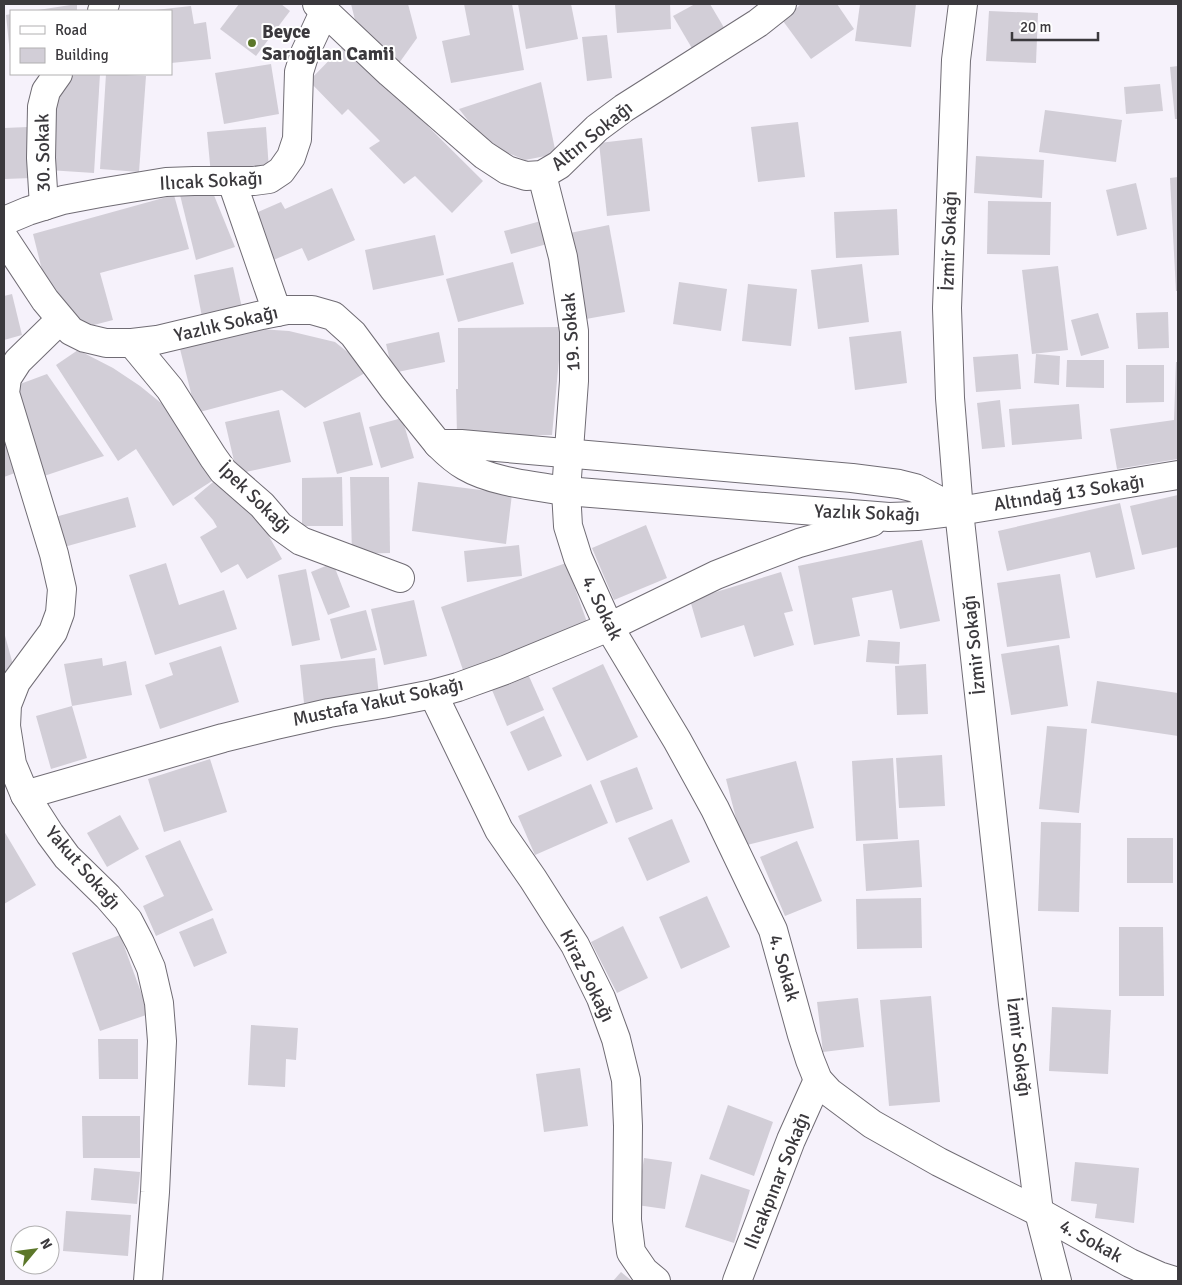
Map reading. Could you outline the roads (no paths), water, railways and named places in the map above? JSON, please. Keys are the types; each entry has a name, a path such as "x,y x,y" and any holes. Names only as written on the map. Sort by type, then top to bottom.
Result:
{"street":[{"name":"Altın Sokağı","path":"321,7 390,73 484,155 507,170 526,176 542,175 559,165 597,128 624,108 758,24 782,4"},
{"name":"İzmir Sokağı","path":"963,4 956,60 946,308 950,398 959,511 1012,994 1039,1212 1057,1281"},
{"name":"Ilıcak Sokağı","path":"4,220 63,200 100,192 166,182 232,182 269,179 281,171 291,158 296,139 299,72 321,7"},
{"name":"30. Sokak","path":"44,206 41,158 42,107 46,91 57,75"},
{"name":"19. Sokak","path":"542,175 563,257 574,331 574,381 566,491"},
{"path":"232,182 277,312"},
{"name":"Yazlık Sokağı","path":"4,238 45,300 70,331 106,344 157,340 287,310 312,310 333,316 353,334 438,444 465,467 488,476 566,491 890,517 959,511"},
{"name":"Yakut Sokağı","path":"60,320 18,361 7,378 5,394 54,554 62,589 60,613 52,632 16,682 8,706 6,726 12,764 25,796 67,857 108,897 128,920 151,968 159,1003 162,1041 155,1192 148,1281"},
{"name":"İpek Sokağı","path":"132,343 170,388 223,471 262,506 280,526 301,541 400,578"},
{"name":"Yazlık Sokağı","path":"438,444 461,444 852,478 899,484 915,488 959,511"},
{"name":"Altındağ 13 Sokağı","path":"959,511 1178,475"},
{"name":"4. Sokak","path":"566,491 568,526 578,558 609,627 715,810 752,883 773,930 802,1035 818,1080 829,1092 872,1124 939,1162 1039,1212 1130,1262 1159,1276 1175,1281"},
{"name":"Mustafa Yakut Sokağı","path":"25,796 224,738 329,713 433,694 458,687 505,670 609,627 716,575 754,560 799,543 890,517"},
{"name":"Kiraz Sokağı","path":"433,694 499,830 534,879 575,945 607,1014 616,1039 626,1080 628,1126 627,1220 631,1252 644,1271 656,1281"},
{"name":"Ilıcakpınar Sokağı","path":"740,1279 791,1140 818,1080"}],"place":[{"name":"Beyce Sarıoğlan Camii","path":"252,43"}]}
